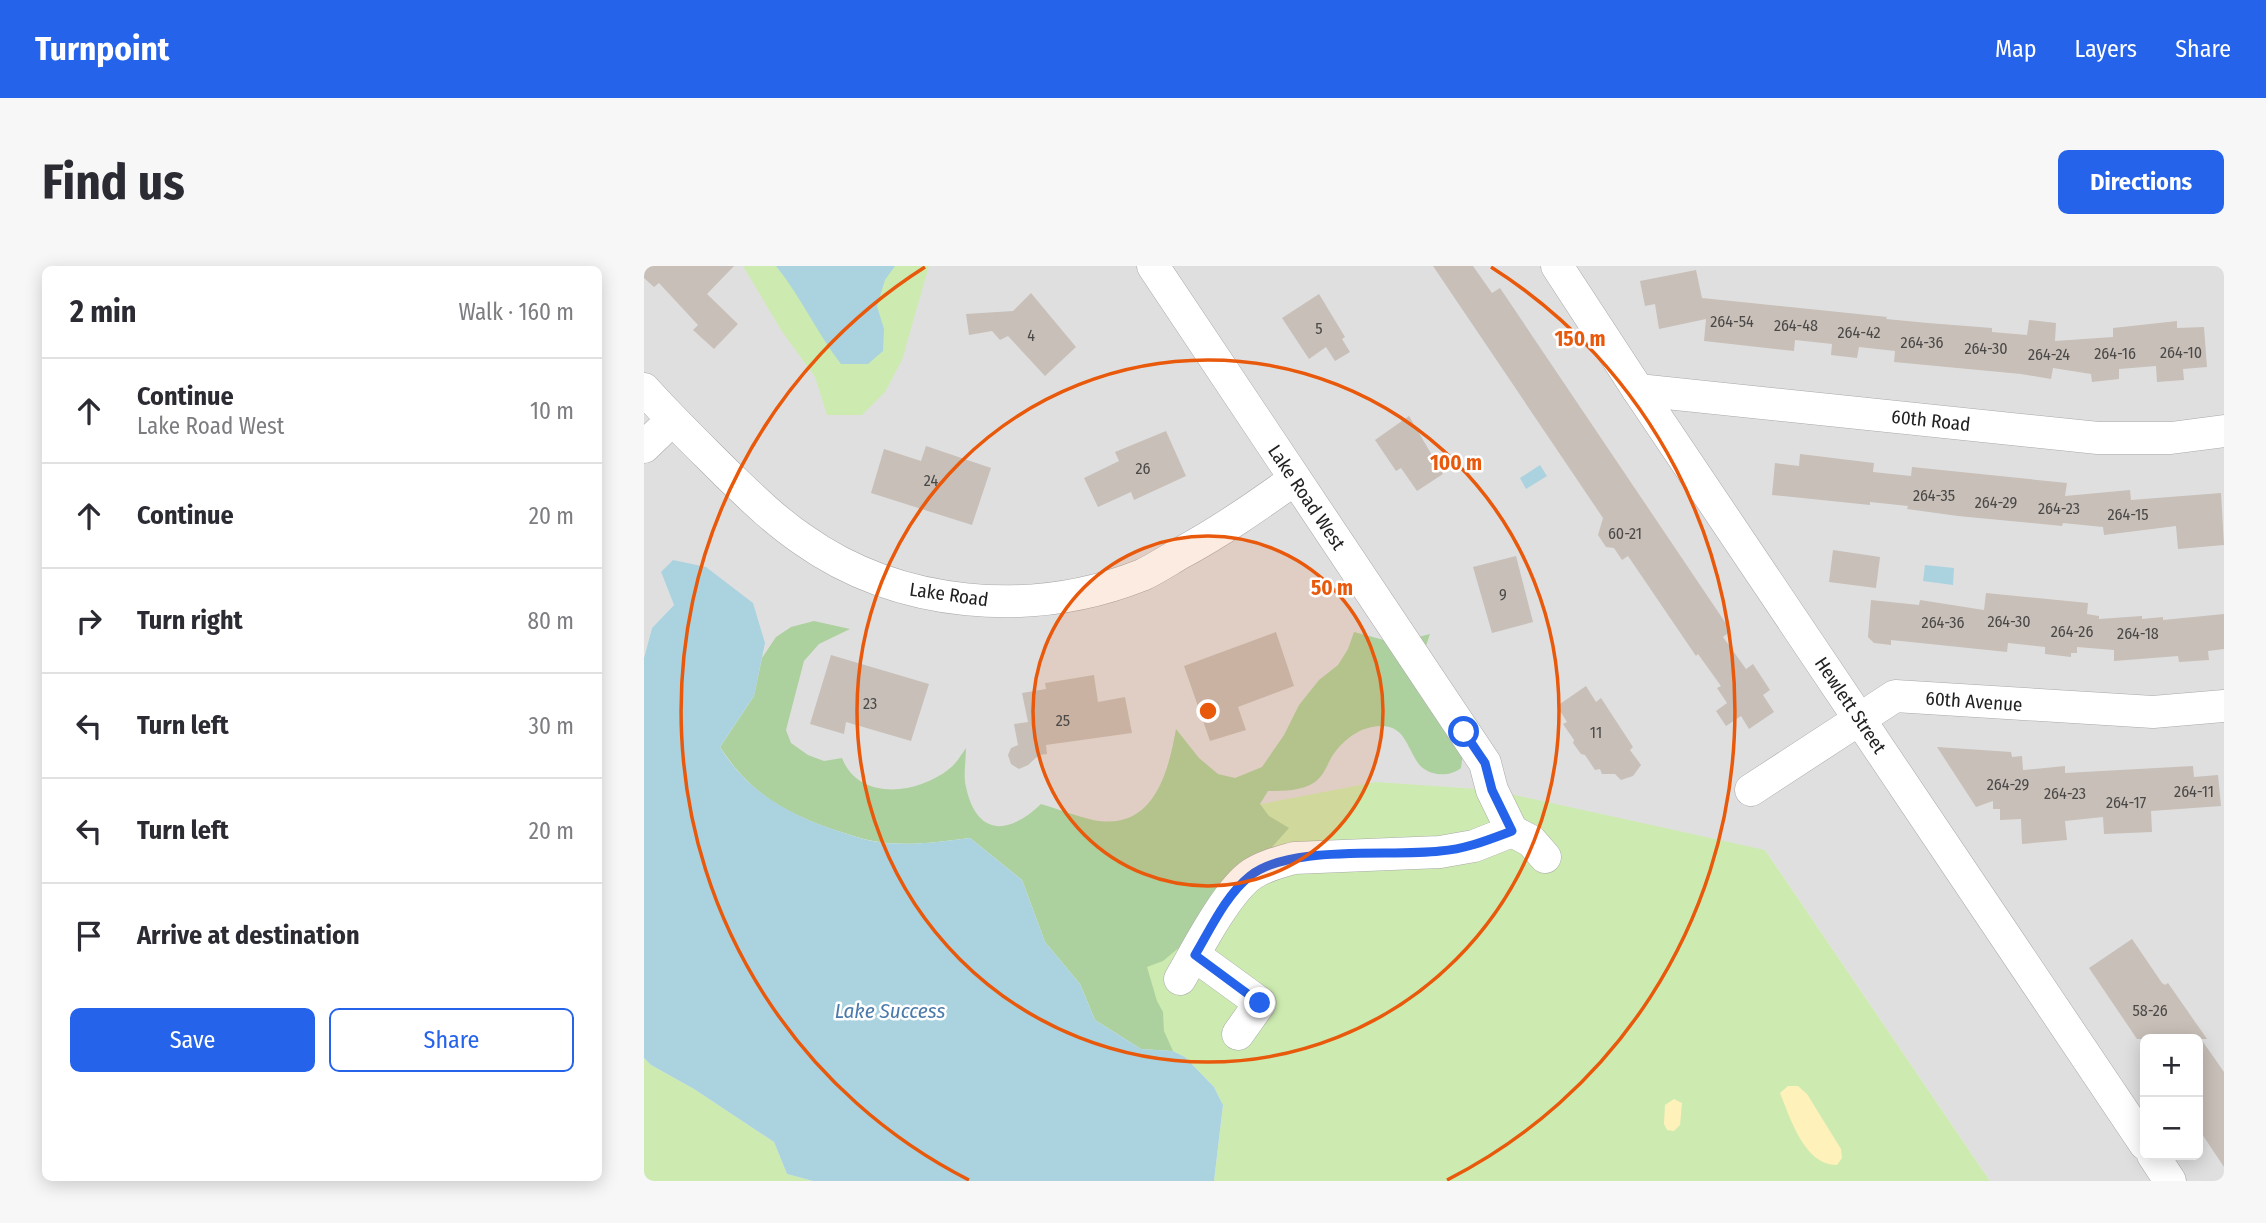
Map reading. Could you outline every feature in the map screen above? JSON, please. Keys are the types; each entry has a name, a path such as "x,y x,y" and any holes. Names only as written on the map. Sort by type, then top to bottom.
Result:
{"street":[{"name":"Lake Road West","path":"1153,266 1485,763 1492,790 1512,831"},
{"name":"Hewlett Street","path":"1557,266 2140,1137"},
{"name":"Lake Road","path":"644,389 672,420 758,503 802,539 836,560 887,582 915,592 966,600 1024,602 1056,598 1099,590 1133,578 1223,530 1295,479"},
{"name":"60th Road","path":"1638,390 2098,438 2171,438 2224,431"},
{"path":"644,447 672,420"},
{"name":"60th Avenue","path":"1751,790 1895,696 2153,712 2224,706"},
{"path":"1238,1034 1260,1003 1187,967 1235,891 1252,874 1294,858 1440,852 1474,846 1512,831 1531,841 1545,857"},
{"path":"2156,1160 2170,1181"}],"shaded area":[{"path":"644,266 2224,266 2224,1181 1990,1181 1765,850 1136,828 970,838 813,823 754,696 661,572 674,605 652,628 644,658"}],"green space":[{"path":"743,266 929,266 902,360 885,392 862,415 827,415 815,377 781,330"},
{"path":"814,621 850,629 819,644 804,661 786,730 791,743 808,755 824,761 842,758 850,772 862,782 890,789 906,788 936,778 952,767 966,748 965,782 971,803 986,823 996,826 1017,821 1041,804 1093,820 1113,821 1130,817 1144,808 1162,781 1176,729 1199,758 1218,774 1235,778 1262,767 1284,735 1299,705 1319,680 1338,665 1354,632 1395,643 1430,634 1422,658 1463,753 1461,768 1444,774 1427,771 1418,763 1397,731 1391,727 1372,727 1359,731 1342,744 1315,782 1299,789 1268,791 1260,804 1269,816 1289,828 1192,937 1163,961 1147,967 1163,1012 1164,1031 1173,1051 1141,1049 1095,1020 1080,984 1045,942 1022,880 970,838 897,844 853,836 804,818 772,801 758,791 732,764 720,747 754,696 762,658 776,637 791,627"},
{"path":"1376,782 1492,790 1765,850 1990,1181 1214,1181 1223,1105 1214,1087 1185,1057 1173,1051 1141,1049 1136,828"},
{"path":"644,1058 774,1142 787,1174 813,1181 644,1181"}],"sand":[{"path":"1788,1086 1798,1086 1807,1094 1841,1149 1842,1158 1837,1165 1825,1163 1816,1157 1800,1138 1780,1093"},
{"path":"1674,1099 1682,1103 1680,1125 1674,1131 1667,1130 1664,1124 1665,1105"}],"water":[{"path":"776,266 895,266 885,280 877,306 884,329 883,351 868,364 841,364"},
{"path":"1540,465 1547,476 1526,489 1520,478"},
{"name":"Lake Success","path":"673,560 706,567 753,603 765,643 754,696 720,747 731,763 757,790 772,801 823,826 864,839 896,844 970,838 1022,880 1045,942 1080,984 1095,1020 1141,1049 1173,1051 1185,1057 1214,1087 1223,1105 1214,1181 813,1181 787,1174 774,1142 644,1058 644,658 652,628 674,605 661,572"},
{"path":"1925,565 1954,568 1953,585 1923,581"}],"building":[{"path":"644,266 734,266 707,294 738,324 714,349 693,330 698,325 659,283 654,287 644,278"},
{"path":"1433,266 1473,266 1492,293 1500,288 1731,631 1723,637 1746,669 1753,664 1770,690 1763,695 1774,712 1749,729 1741,716 1726,726 1716,711 1727,703 1717,688 1721,686 1698,654 1696,656 1628,556 1622,560 1614,548 1606,547 1598,535 1603,518"},
{"path":"1696,270 1702,298 1992,328 1992,332 2027,335 2029,320 2056,323 2055,341 2113,337 2113,328 2177,321 2177,328 2204,327 2207,367 2183,369 2184,380 2157,382 2156,366 2119,369 2119,379 2092,382 2091,374 2053,368 2051,379 1894,362 1895,351 1859,347 1857,358 1831,355 1832,344 1795,340 1794,351 1704,341 1706,319 1659,329 1655,304 1645,306 1640,281"},
{"path":"1031,293 1076,347 1045,376 1008,336 1000,340 992,331 969,335 966,314 1013,311"},
{"path":"1319,294 1345,337 1342,339 1350,352 1335,361 1326,347 1309,359 1282,318"},
{"path":"1409,416 1443,474 1417,491 1401,468 1396,471 1375,440"},
{"path":"1166,431 1186,476 1134,500 1131,492 1098,507 1084,478 1119,461 1115,452"},
{"path":"926,446 991,468 972,525 871,493 884,449 921,461"},
{"path":"1800,454 1874,463 1873,472 1911,476 1912,467 2067,483 2065,496 2130,490 2131,500 2221,493 2224,545 2178,549 2176,526 2104,535 2103,527 2063,523 2062,526 1958,516 1907,509 1908,506 1772,495 1775,463 1799,466"},
{"path":"1833,550 1880,557 1876,588 1829,582"},
{"path":"1516,556 1533,622 1492,633 1473,567"},
{"path":"1986,593 2088,603 2087,614 2099,616 2099,619 2142,616 2142,619 2163,617 2163,620 2224,614 2224,649 2208,651 2209,660 2179,662 2178,656 2114,661 2114,650 2077,647 2077,653 2071,653 2071,657 2045,654 2045,647 2008,643 2007,652 1891,640 1891,645 1874,643 1868,637 1871,600 1919,605 1920,600 1984,610"},
{"path":"1276,632 1294,686 1238,707 1246,730 1210,741 1184,666"},
{"path":"831,655 929,684 911,741 846,722 844,734 810,724"},
{"path":"1094,675 1098,702 1125,697 1132,733 1046,745 1047,754 1039,755 1028,765 1019,769 1011,764 1008,755 1011,748 1018,745 1014,724 1028,722 1022,693 1046,689 1045,683"},
{"path":"1586,686 1596,702 1601,698 1633,747 1630,750 1641,765 1633,776 1621,780 1615,774 1602,774 1600,769 1595,770 1573,743 1574,740 1563,724 1567,722 1557,706"},
{"path":"1937,747 2011,752 2012,757 2022,756 2023,770 2065,766 2065,773 2193,766 2194,777 2218,775 2221,806 2151,811 2152,832 2104,834 2103,817 2065,821 2067,840 2022,844 2021,819 2000,820 2000,809 1993,809 1993,801 1976,807"},
{"path":"2132,939 2162,983 2168,983 2207,1039 2203,1039 2203,1034 2140,1034 2140,1039 2137,1039 2089,968"},
{"path":"2203,1042 2224,1072 2224,1167 2203,1136"}],"route":[{"path":"1260,1003 1195,955 1235,891 1252,874 1294,858 1440,852 1474,846 1512,831 1492,790 1485,763 1464,732"}]}
